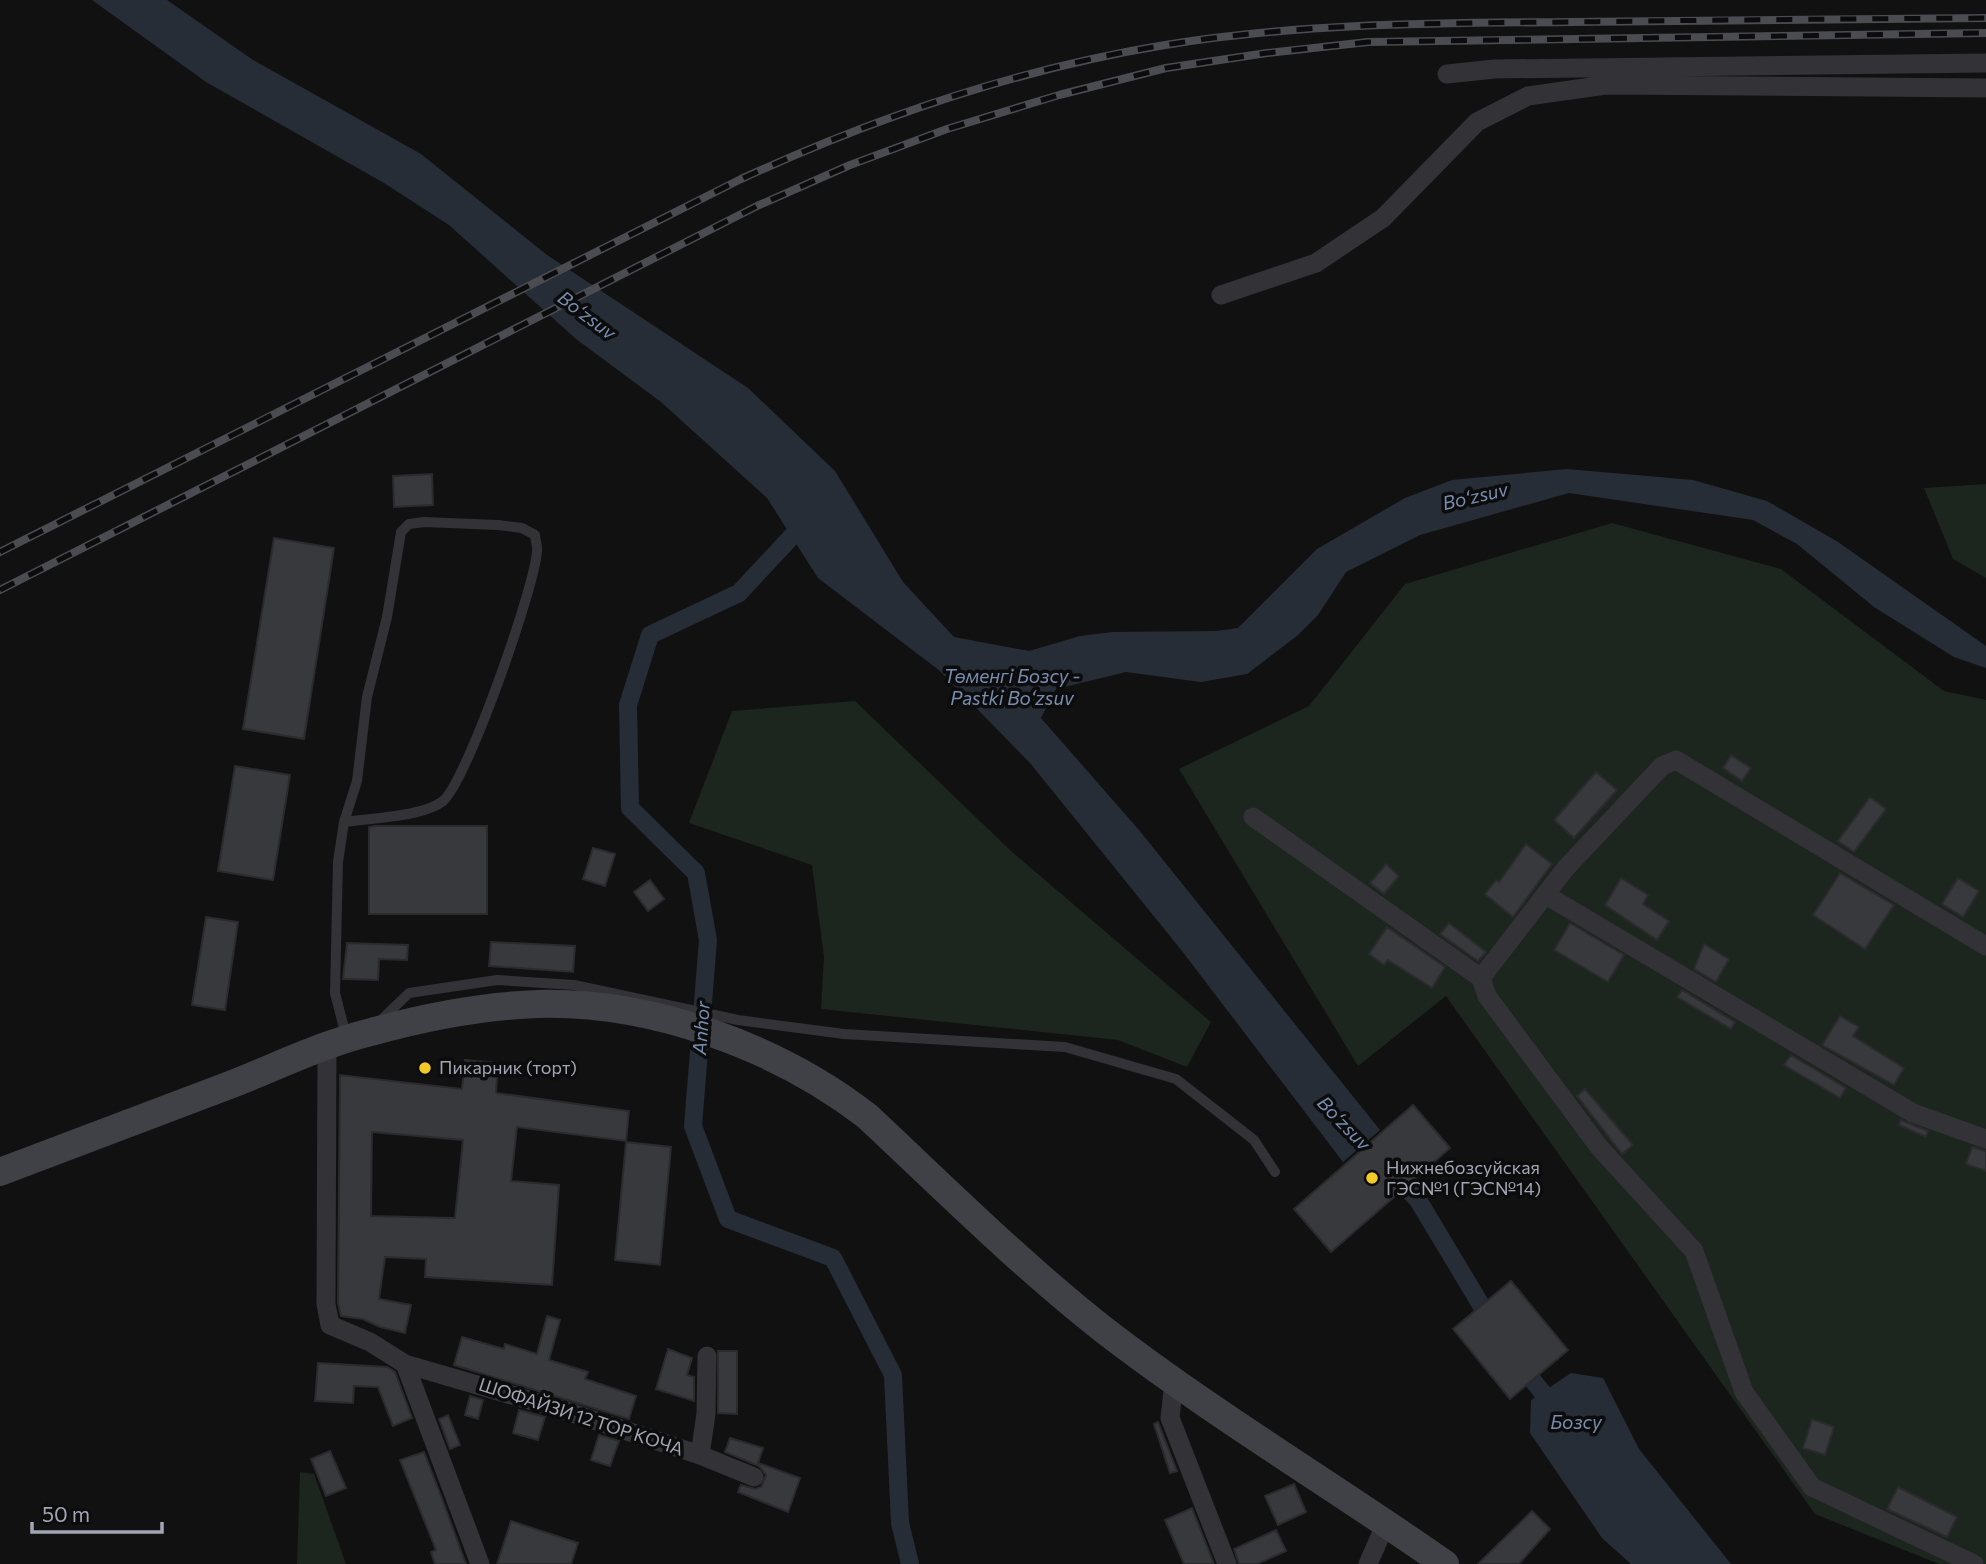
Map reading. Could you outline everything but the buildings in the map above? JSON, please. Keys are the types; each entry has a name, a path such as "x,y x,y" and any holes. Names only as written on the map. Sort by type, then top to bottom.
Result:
{"main road":[{"path":"0,1172 347,1040 489,1007 539,1004 654,1009 738,1031 809,1074 858,1109 1033,1271 1102,1328 1174,1381 1445,1564"}],"street":[{"path":"1447,74 1495,69 1986,63"},
{"path":"1221,295 1316,263 1383,218 1476,122 1528,96 1606,85 1986,88"},
{"path":"1481,978 1565,869 1662,766 1676,760 1986,947"},
{"path":"1253,817 1481,978 1487,996 1599,1147 1694,1251 1744,1392 1812,1488 1974,1564"},
{"path":"1546,895 1913,1113 1986,1139"},
{"name":"ШОФАЙЗИ 12 ТОР КОЧА","path":"347,1040 326,1304 330,1325 370,1342 405,1364 521,1397 700,1455 754,1477"},
{"path":"700,1455 706,1413 707,1356"},
{"path":"405,1364 480,1564"},
{"path":"1174,1381 1170,1418 1227,1564"},
{"path":"1368,1564 1385,1523"}],"lane":[{"path":"344,822 425,810 445,800 486,712 520,626 537,550 534,535 522,528 498,525 424,522 409,524 401,532 387,617 368,697 357,780 344,822 338,862 335,993 347,1040"},
{"path":"738,1031 844,1034 1065,1047 1176,1079 1254,1140 1275,1172"}],"shaded area":[{"path":"1986,484 1986,578 1953,559 1924,488"},
{"path":"1612,523 1781,569 1944,691 1986,700 1986,1564 1939,1564 1815,1514 1446,996 1358,1066 1179,769 1309,706 1405,584"},
{"path":"855,701 1011,851 1211,1022 1187,1067 1118,1040 821,1009 824,957 812,865 689,823 732,711"},
{"path":"300,1472 314,1474 346,1564 297,1564"}],"water":[{"name":"Төменгі Бозсу - Pastki Boʻzsuv","path":"92,0 167,0 253,60 421,154 547,255 748,388 835,471 903,582 954,637 1029,651 1080,636 1113,632 1216,631 1238,628 1317,549 1405,498 1452,480 1567,469 1693,480 1767,501 1838,542 1986,646 1986,668 1954,657 1874,607 1797,544 1753,520 1569,493 1420,535 1346,572 1318,615 1298,635 1247,674 1201,682 1126,672 1056,689 1041,718 1139,830 1380,1130 1343,1162 1182,951 1030,763 940,671 818,578 767,498 661,402 576,339 449,225 384,183 206,82"},
{"name":"Бозсу","path":"1571,1373 1603,1378 1639,1449 1731,1564 1631,1564 1602,1538 1530,1433 1531,1400"}],"waterway":[{"name":"Anhor","path":"808,519 739,593 650,635 628,705 630,808 696,873 708,940 693,1126 728,1219 833,1258 893,1375 900,1523 910,1564"},
{"name":"Boʻzsuv","path":"1390,1171 1418,1200 1493,1325"},
{"name":"Boʻzsuv","path":"1519,1363 1558,1412"}],"railway":[{"path":"0,552 741,179 792,156 896,116 1055,67 1165,45 1317,28 1470,23 1986,18"},
{"path":"0,590 757,206 850,165 947,129 1059,95 1166,68 1368,42 1986,33"}],"place":[{"name":"Пикарник (торт)","path":"425,1068"},
{"name":"Нижнебозсуйская ГЭС№1 (ГЭС№14)","path":"1372,1178"}]}
